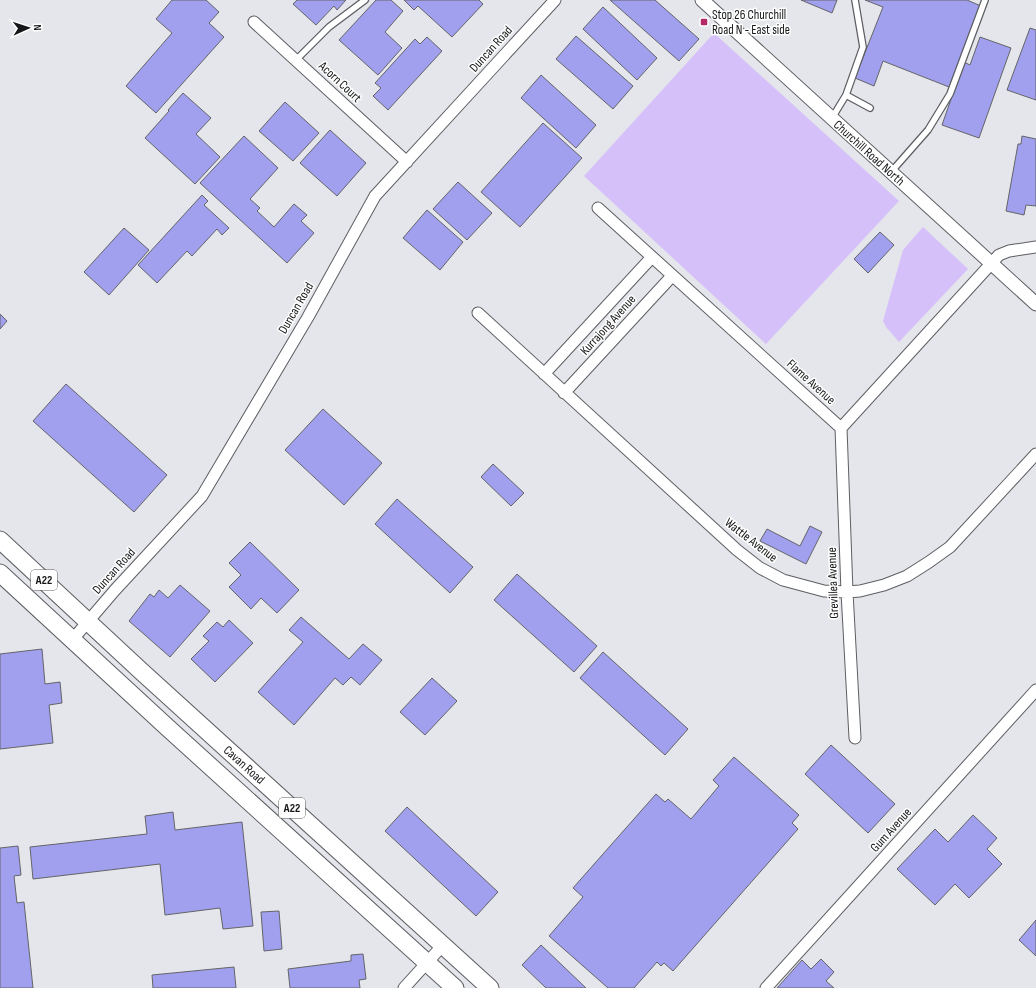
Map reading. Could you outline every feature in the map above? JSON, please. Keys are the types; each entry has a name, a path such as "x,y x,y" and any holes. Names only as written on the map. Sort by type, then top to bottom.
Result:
{"main road":[{"name":"Cavan Road","path":"0,540 141,671 490,988"},
{"name":"Cavan Road","path":"0,573 168,728 455,988"}],"street":[{"name":"Duncan Road","path":"73,639 115,590 202,496 308,317 375,196 554,0"},
{"name":"Churchill Road North","path":"702,0 890,173 1036,304"},
{"name":"Acorn Court","path":"254,22 407,162"},
{"name":"Flame Avenue","path":"598,208 841,428"},
{"path":"841,428 991,263 1002,253 1036,247"},
{"name":"Kurrajong Avenue","path":"544,374 652,257"},
{"name":"Kurrajong Avenue","path":"564,393 672,276"},
{"name":"Wattle Avenue","path":"478,313 737,550 760,568 790,582 824,591 860,592 907,576 929,562 950,547 1036,454"},
{"name":"Grevillea Avenue","path":"841,428 847,592 855,738"},
{"name":"Gum Avenue","path":"766,988 1036,690"},
{"path":"404,988 443,945"}],"lane":[{"path":"296,60 329,28 365,0"},
{"path":"831,119 846,95 863,47 855,0"},
{"path":"890,173 928,130 950,94 984,0"},
{"path":"846,95 870,108"}],"shaded area":[{"path":"714,33 899,201 766,344 584,176"},
{"path":"923,227 968,269 899,342 886,327 883,321 903,250"}],"building":[{"path":"172,0 206,0 219,12 209,23 224,37 156,113 126,86 172,33 156,19"},
{"path":"297,0 346,0 337,10 334,6 316,25 293,4"},
{"path":"376,0 391,0 403,11 385,32 402,48 378,75 339,40"},
{"path":"404,0 479,0 483,4 452,37 418,6 414,10"},
{"path":"610,0 655,0 699,39 679,61"},
{"path":"801,0 837,0 832,13"},
{"path":"865,0 967,0 981,6 949,87 883,61 874,86 855,78 883,7"},
{"path":"603,7 657,58 637,80 583,29"},
{"path":"1030,28 1036,30 1036,100 1007,90"},
{"path":"576,36 633,86 613,109 556,59"},
{"path":"427,37 442,51 388,110 373,96 381,88 375,83 415,39 420,44"},
{"path":"980,37 1011,48 979,138 942,125 964,62 970,65"},
{"path":"541,75 596,125 576,148 521,98"},
{"path":"183,93 211,118 196,134 220,157 195,184 145,138"},
{"path":"285,102 319,133 293,161 259,131"},
{"path":"543,123 582,158 520,227 481,192"},
{"path":"330,130 366,163 337,196 300,163"},
{"path":"244,136 278,168 250,199 260,208 257,211 274,227 294,204 307,215 301,221 314,233 287,263 200,183"},
{"path":"1022,136 1036,139 1036,206 1026,205 1024,215 1006,211 1018,144 1021,144"},
{"path":"458,182 492,213 467,240 433,209"},
{"path":"202,195 208,201 204,205 229,228 222,235 217,229 192,256 187,251 157,283 138,265"},
{"path":"427,210 463,242 440,270 403,238"},
{"path":"124,228 149,250 109,295 84,272"},
{"path":"880,232 894,245 868,273 854,259"},
{"path":"0,314 7,321 0,329"},
{"path":"66,384 167,475 134,512 33,421"},
{"path":"323,409 382,463 344,505 285,450"},
{"path":"493,464 524,493 511,506 481,477"},
{"path":"397,499 473,567 450,593 375,524"},
{"path":"810,526 822,532 806,564 760,541 767,529 800,546"},
{"path":"250,542 299,590 277,613 261,598 251,609 229,587 241,575 229,563"},
{"path":"517,574 597,646 574,672 494,600"},
{"path":"180,585 210,611 170,657 129,621 150,594 154,597 159,590 168,598"},
{"path":"301,617 349,659 363,644 382,660 360,685 351,677 343,685 335,678 294,725 258,692 303,642 289,630"},
{"path":"229,620 253,643 215,682 191,659 209,641 203,636 217,622 223,627"},
{"path":"42,649 45,684 60,682 62,703 49,705 53,743 0,749 0,654"},
{"path":"603,652 688,729 665,755 580,678"},
{"path":"432,678 457,701 425,735 400,712"},
{"path":"831,745 895,804 868,833 805,774"},
{"path":"734,757 799,815 792,823 798,829 673,971 664,963 661,966 657,962 634,988 608,988 549,936 583,897 573,888 656,794 665,802 668,799 691,819 719,786 713,780"},
{"path":"407,807 498,892 476,916 385,831"},
{"path":"173,812 175,830 242,822 253,926 223,929 220,908 165,915 160,864 33,879 30,847 147,834 145,816"},
{"path":"973,815 997,838 987,849 1002,864 969,898 955,884 935,905 897,869 935,829 948,842"},
{"path":"18,846 21,875 14,876 17,903 24,902 33,988 0,988 0,848"},
{"path":"279,911 282,949 264,951 261,912"},
{"path":"1036,920 1036,956 1019,940"},
{"path":"541,945 586,988 546,988 522,965"},
{"path":"363,954 366,979 359,980 360,988 290,988 288,969 351,961 351,955"},
{"path":"821,959 834,972 826,981 834,988 777,988 802,960 811,969"},
{"path":"234,967 236,988 153,988 152,975"}],"place":[{"name":"Stop 26 Churchill Road N - East side","path":"704,22"}]}
